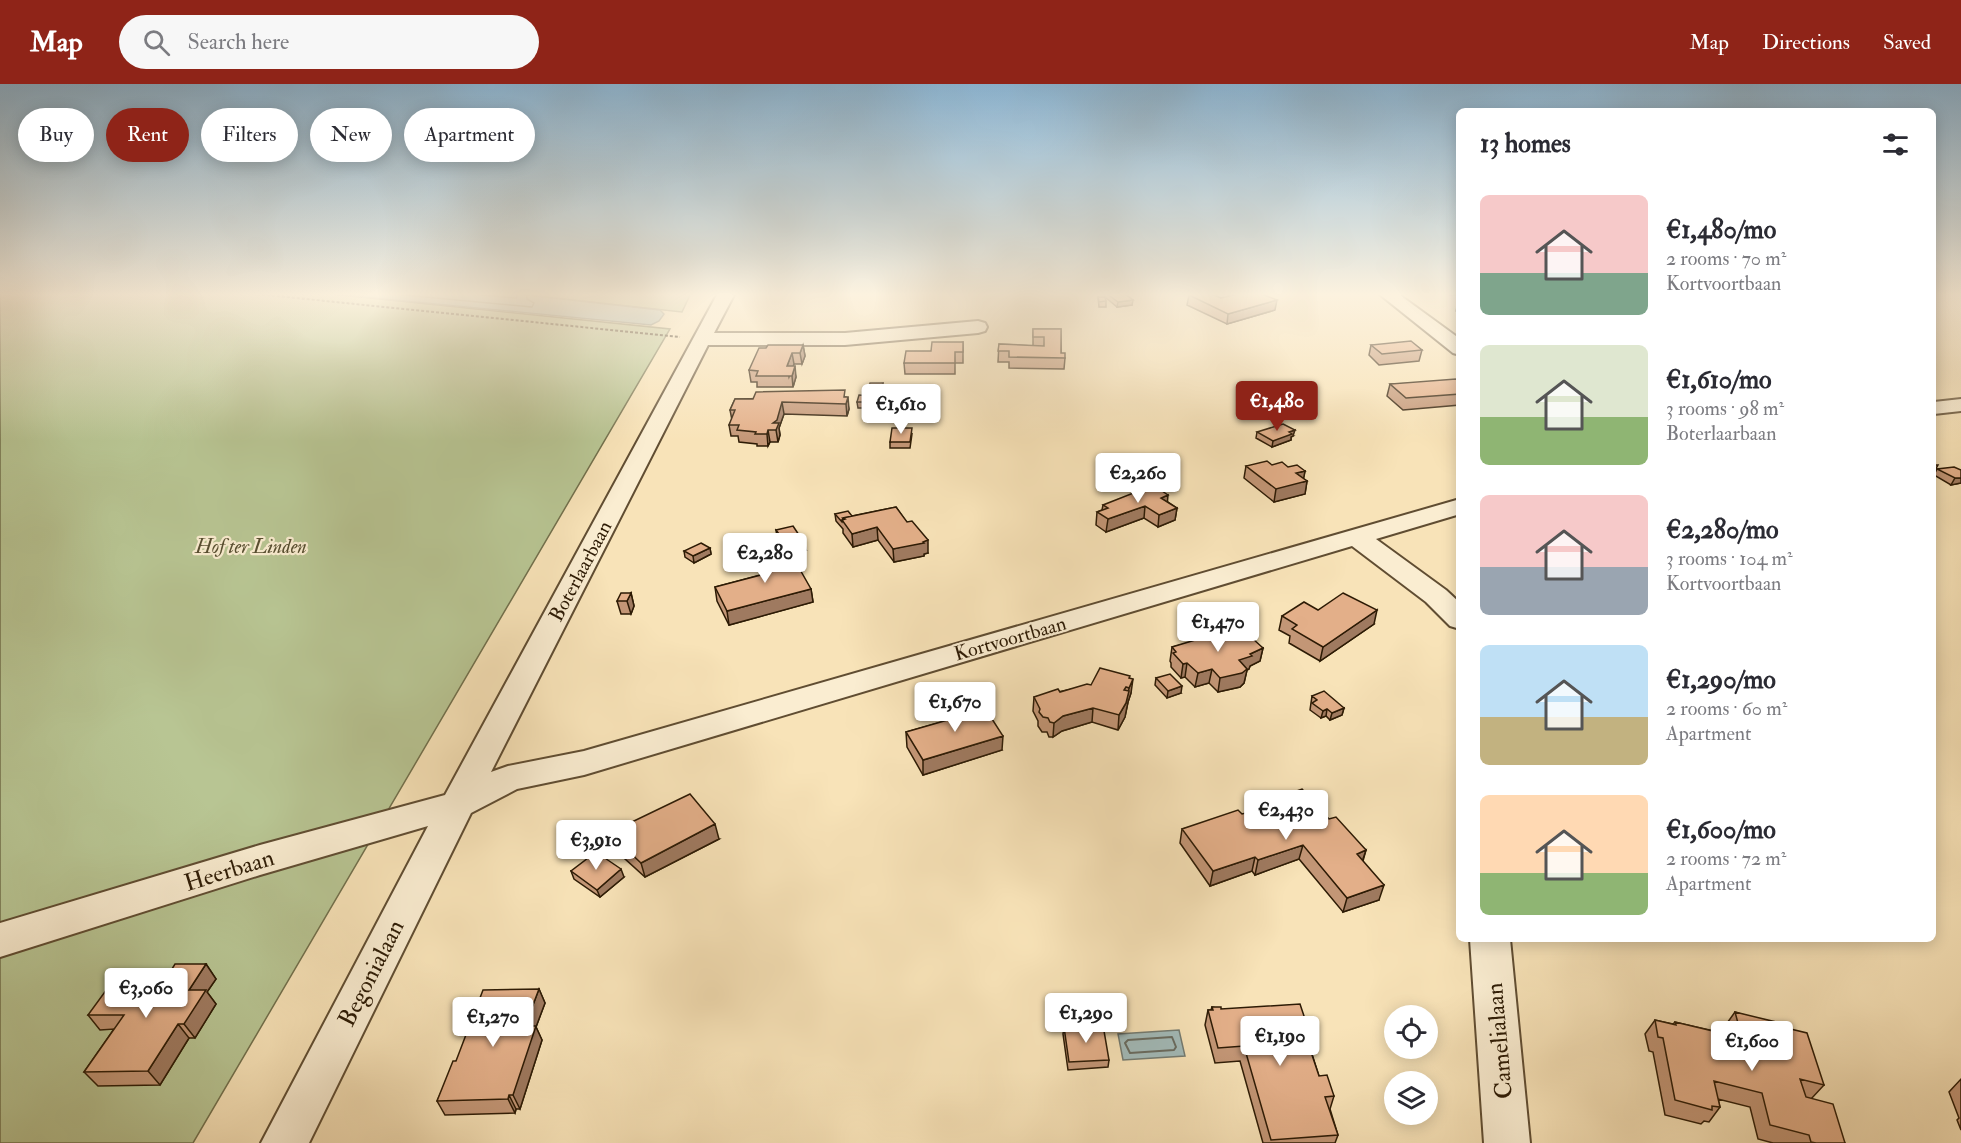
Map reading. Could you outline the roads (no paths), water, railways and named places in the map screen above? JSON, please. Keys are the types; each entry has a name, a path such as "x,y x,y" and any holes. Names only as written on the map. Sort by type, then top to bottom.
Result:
{"street":[{"name":"Boterlaarbaan","path":"459,804 699,342"},
{"path":"1936,408 1961,405"},
{"name":"Kortvoortbaan","path":"459,804 507,778 584,763 1456,507"},
{"path":"1356,537 1436,596 1456,616"},
{"name":"Heerbaan","path":"0,940 270,857 459,804"},
{"name":"Begonialaan","path":"284,1143 459,804"},
{"name":"Camelialaan","path":"1490,942 1507,1143"}],"water":[{"path":"1179,1030 1185,1056 1123,1060 1118,1034"}],"park label":[{"name":"Hof ter Linden","path":"251,546"}]}
